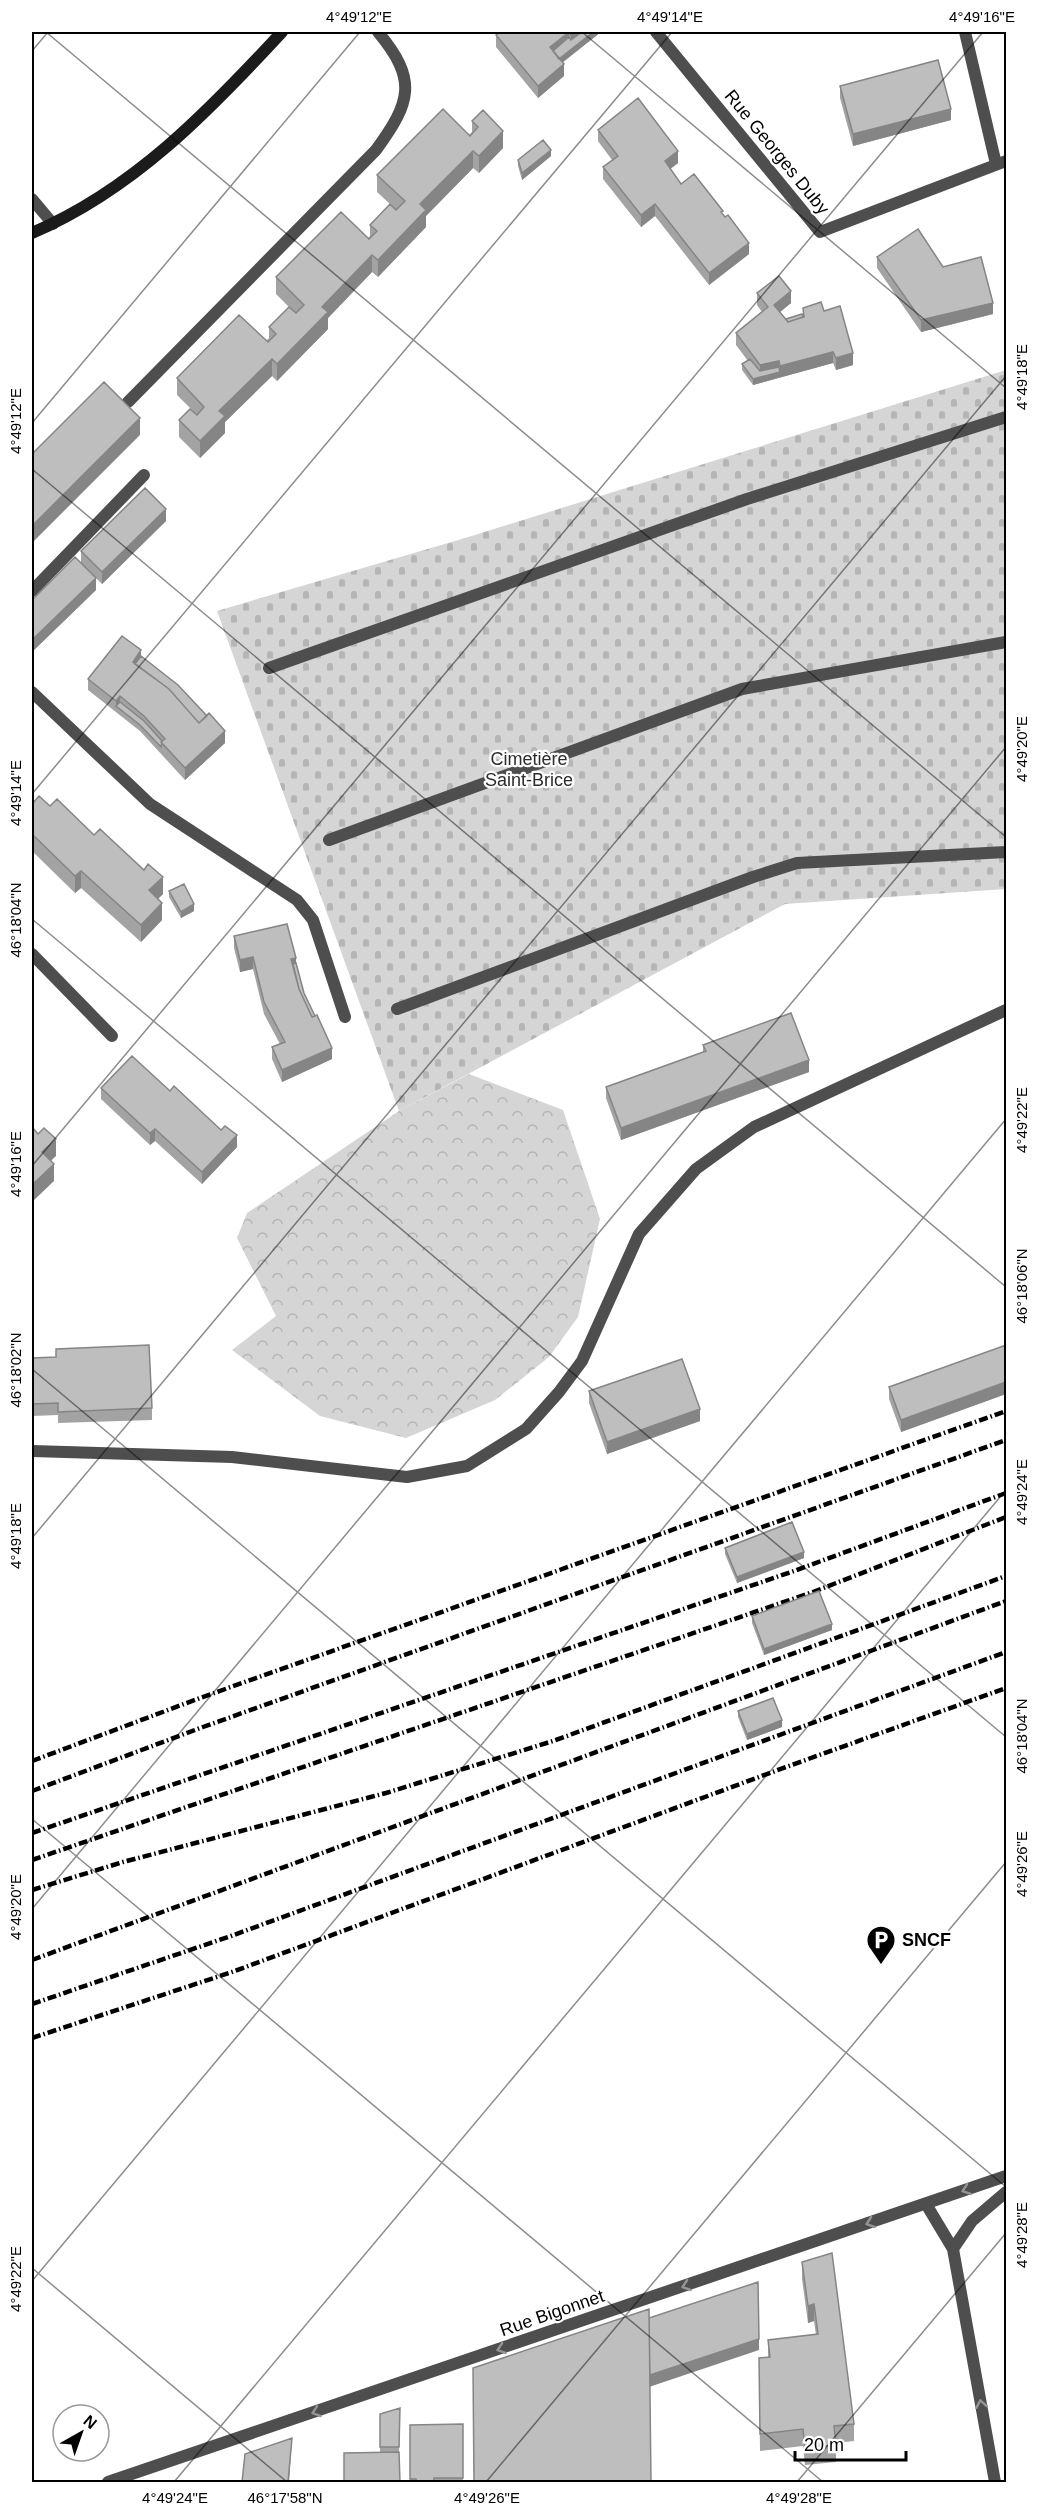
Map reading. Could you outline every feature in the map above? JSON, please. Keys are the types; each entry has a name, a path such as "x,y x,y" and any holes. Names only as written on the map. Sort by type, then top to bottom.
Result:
{"main road":[{"path":"32,233 98,200 142,168 182,134 282,32"}],"street":[{"path":"128,402 376,150 396,122 404,100 405,75 394,51 378,32"},
{"name":"Rue Georges Duby","path":"656,32 820,232 1001,162 965,32"},
{"path":"32,200 53,224"},
{"path":"269,668 747,499 1006,417"},
{"path":"32,591 144,475"},
{"path":"329,840 742,689 1006,642"},
{"path":"32,692 150,804 297,900 313,920 345,1017"},
{"path":"397,1009 753,877 798,863 1006,852"},
{"path":"32,954 112,1036"},
{"path":"32,1451 232,1457 406,1477 467,1466 526,1429 559,1392 582,1361 639,1234 696,1169 754,1127 1006,1010"},
{"name":"Rue Bigonnet","path":"108,2482 1006,2176"},
{"path":"953,2249 972,2221 1006,2192"},
{"path":"926,2204 953,2249 995,2482"}],"green space":[{"name":"Cimetière Saint-Brice","path":"1006,370 1006,889 785,904 399,1111 217,611 465,538"},
{"path":"469,1074 563,1110 600,1219 578,1317 549,1357 495,1400 406,1438 320,1416 232,1350 276,1316 237,1238 247,1213 399,1111"}],"building":[{"path":"500,32 569,32 550,47 564,64 538,86 496,35"},
{"path":"582,32 593,32 559,59 553,51 569,37 571,40"},
{"path":"938,60 951,109 853,134 840,86"},
{"path":"638,98 678,151 665,161 681,184 694,174 723,211 721,212 725,217 728,215 749,243 709,273 655,204 641,215 603,167 618,156 598,130"},
{"path":"443,109 470,136 478,127 472,121 483,110 503,131 479,156 473,151 420,204 426,210 378,260 372,255 322,307 328,312 277,364 272,359 219,411 225,416 200,441 179,420 190,409 197,415 204,407 177,378 239,315 268,342 276,334 269,327 289,307 296,313 304,305 276,277 341,212 369,239 377,231 370,225 390,204 396,210 405,201 377,175"},
{"path":"543,140 551,150 522,173 518,160"},
{"path":"918,229 943,267 981,257 993,303 921,320 877,257"},
{"path":"779,276 791,291 774,305 788,322 804,317 803,308 821,302 824,311 840,306 853,353 836,358 833,352 780,366 779,361 760,365 736,333 768,307 757,293"},
{"path":"802,314 803,317 788,322 786,319"},
{"path":"750,359 760,371 779,367 780,372 753,379 742,364"},
{"path":"104,382 140,418 32,526 32,454"},
{"path":"145,488 166,509 102,572 81,551"},
{"path":"75,557 96,578 32,640 32,600"},
{"path":"122,636 141,650 133,662 169,689 199,723 209,713 225,731 185,768 161,742 165,739 144,716 120,696 116,701 88,679"},
{"path":"141,656 178,685 207,716 199,723 169,689 135,664"},
{"path":"120,702 144,721 162,741 161,747 140,725 116,706"},
{"path":"39,796 50,806 57,799 94,835 100,829 144,870 148,864 163,877 149,890 162,903 141,925 81,871 75,876 32,834 32,804"},
{"path":"184,884 194,904 181,912 169,891"},
{"path":"287,924 296,958 291,959 299,989 312,1017 317,1015 332,1048 282,1070 272,1047 285,1042 264,1002 253,957 240,960 234,936"},
{"path":"296,963 304,993 315,1016 312,1017 299,989 293,964"},
{"path":"791,1013 809,1060 621,1128 606,1087 706,1051 703,1045"},
{"path":"132,1056 170,1091 174,1086 221,1130 225,1126 237,1135 202,1172 155,1129 150,1133 101,1088"},
{"path":"32,1127 38,1134 44,1128 56,1139 42,1152 54,1164 32,1185"},
{"path":"149,1345 152,1408 58,1412 58,1403 32,1404 32,1358 56,1357 56,1349"},
{"path":"1006,1345 1006,1382 901,1420 889,1387"},
{"path":"682,1359 700,1409 607,1442 589,1391"},
{"path":"792,1522 804,1552 737,1577 725,1548"},
{"path":"819,1591 832,1624 764,1649 752,1616"},
{"path":"773,1698 782,1720 747,1734 738,1711"},
{"path":"832,2253 854,2424 834,2426 836,2445 805,2448 803,2429 760,2434 759,2358 770,2357 768,2340 818,2334 814,2304 808,2306 802,2262"},
{"path":"758,2282 759,2339 650,2375 649,2318"},
{"path":"649,2309 651,2482 474,2482 473,2368"},
{"path":"400,2408 399,2447 380,2447 380,2414"},
{"path":"463,2424 463,2478 434,2478 434,2482 416,2482 416,2479 410,2479 410,2425"},
{"path":"292,2438 288,2482 242,2482 245,2454"},
{"path":"399,2452 400,2482 344,2482 344,2453"}],"railway":[{"path":"32,1761 200,1698 1006,1411"},
{"path":"32,1791 203,1727 1006,1440"},
{"path":"32,1833 794,1571 1006,1493"},
{"path":"32,1860 813,1592 1006,1517"},
{"path":"32,1890 123,1862 386,1793 553,1741 1006,1576"},
{"path":"32,1960 1006,1601"},
{"path":"32,2004 231,1936 1006,1652"},
{"path":"32,2038 232,1972 1006,1688"}],"place":[{"name":"SNCF","path":"881,1966"}]}
